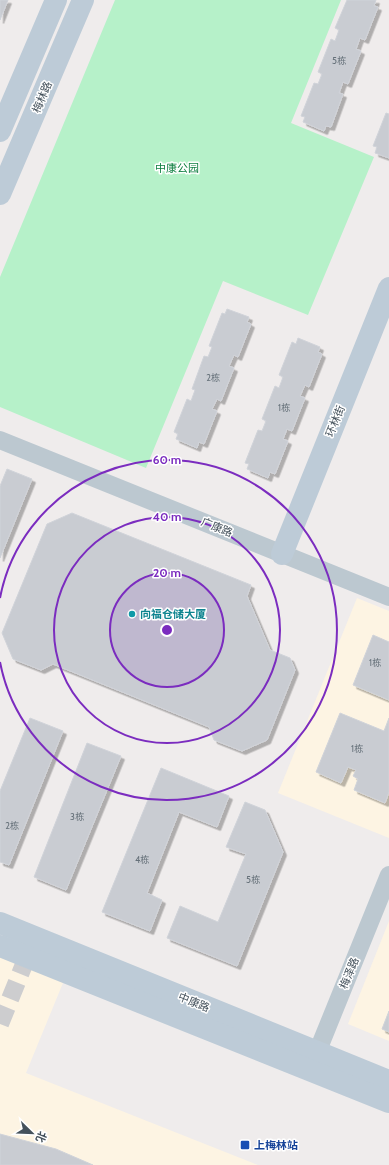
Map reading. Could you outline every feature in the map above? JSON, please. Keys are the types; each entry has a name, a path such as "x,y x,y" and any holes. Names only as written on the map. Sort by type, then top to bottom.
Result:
{"main road":[{"path":"0,131 56,0"},
{"name":"梅林路","path":"0,194 83,0"},
{"name":"环林街","path":"282,554 389,288"},
{"name":"中康路","path":"0,923 314,1061 389,1102"},
{"name":"中康路","path":"0,946 314,1061 389,1081"}],"street":[{"name":"广康路","path":"0,440 389,597"},
{"name":"梅泽路","path":"314,1061 389,875"}],"shaded area":[{"path":"357,598 389,611 389,838 278,793"},
{"path":"389,921 389,1041 348,1024"},
{"path":"0,952 65,978 26,1073 258,1165 0,1165"}],"green space":[{"name":"中康公园","path":"115,0 341,0 291,123 374,157 308,315 223,281 146,468 0,407 0,277"}],"building":[{"path":"0,0 8,0 0,20"},
{"path":"347,0 376,0 374,6 378,7 365,40 360,38 356,49 361,51 348,84 343,82 339,93 343,94 331,127 326,126 324,131 303,122 305,117 301,116 314,83 318,84 322,74 318,72 331,39 335,41 339,30 335,28"},
{"path":"386,113 389,114 389,158 375,153 377,147 373,146"},
{"path":"227,309 249,317 247,322 251,324 238,357 234,355 229,366 234,368 221,401 217,399 212,409 217,411 204,444 199,442 197,448 176,439 178,434 174,432 187,399 191,401 195,390 192,389 204,356 208,357 212,347 209,346 222,313 225,314"},
{"path":"298,338 320,347 318,352 322,354 309,387 305,385 300,396 305,398 292,431 287,429 283,439 288,441 275,474 270,472 268,478 247,469 249,464 245,463 258,430 262,431 266,421 262,419 275,386 279,388 283,377 279,375 292,342 296,344"},
{"path":"7,469 32,479 0,558 0,486"},
{"name":"向福仓储大厦","path":"72,513 251,585 247,596 270,650 290,658 295,670 267,740 242,751 214,740 209,727 53,664 41,670 13,659 2,633 47,524"},
{"path":"373,635 389,642 389,700 353,685"},
{"path":"340,713 384,731 389,718 389,792 385,803 354,790 358,779 353,776 356,770 348,767 341,783 316,772"},
{"path":"30,718 63,731 9,865 0,862 0,791"},
{"path":"87,743 121,756 66,890 34,877"},
{"path":"161,768 229,796 217,827 179,812 147,893 162,900 150,931 102,912"},
{"path":"245,802 265,810 283,852 237,966 167,938 180,906 218,922 246,854 226,847"},
{"path":"389,1011 389,1032 382,1029"},
{"path":"0,1134 56,1149 93,1165 0,1165"}],"tunnel":[{"path":"0,1024 27,957"}],"place":[{"name":"向福仓储大厦","path":"132,614"},
{"name":"上梅林站","path":"245,1145"}]}
